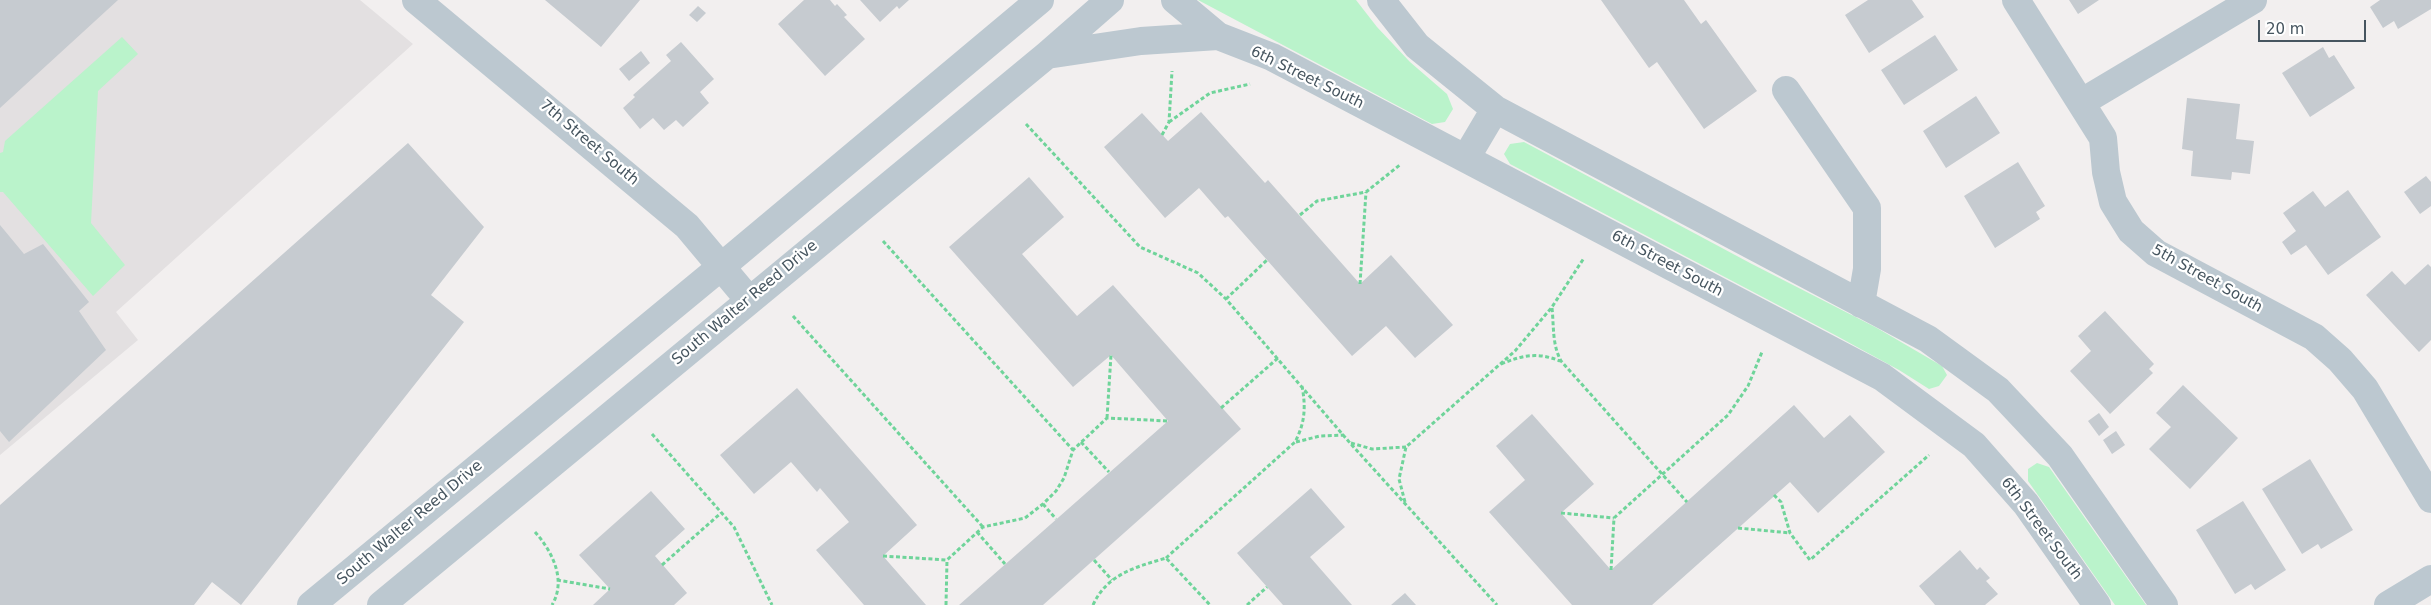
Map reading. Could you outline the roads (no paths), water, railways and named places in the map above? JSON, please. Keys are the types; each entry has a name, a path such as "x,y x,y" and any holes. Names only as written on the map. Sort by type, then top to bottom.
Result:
{"street":[{"name":"7th Street South","path":"416,0 682,222 722,266 748,300"},
{"name":"South Walter Reed Drive","path":"311,605 722,266 1040,0"},
{"name":"South Walter Reed Drive","path":"381,605 1047,55 1110,0"},
{"name":"6th Street South","path":"1175,0 1218,36 1272,57 1882,377 1974,445 2026,504 2097,605"},
{"path":"1381,0 1417,46 1495,109 1928,339 1998,390 2060,456 2164,605"},
{"name":"5th Street South","path":"2016,0 2103,138 2106,172 2113,202 2131,231 2156,253 2314,337 2340,360 2365,390 2431,499"},
{"path":"2082,102 2253,0"},
{"path":"1047,55 1140,41 1218,36"},
{"path":"1786,90 1867,208 1867,269 1860,304"},
{"path":"1466,158 1495,109"},
{"path":"2388,605 2431,579"}]}
